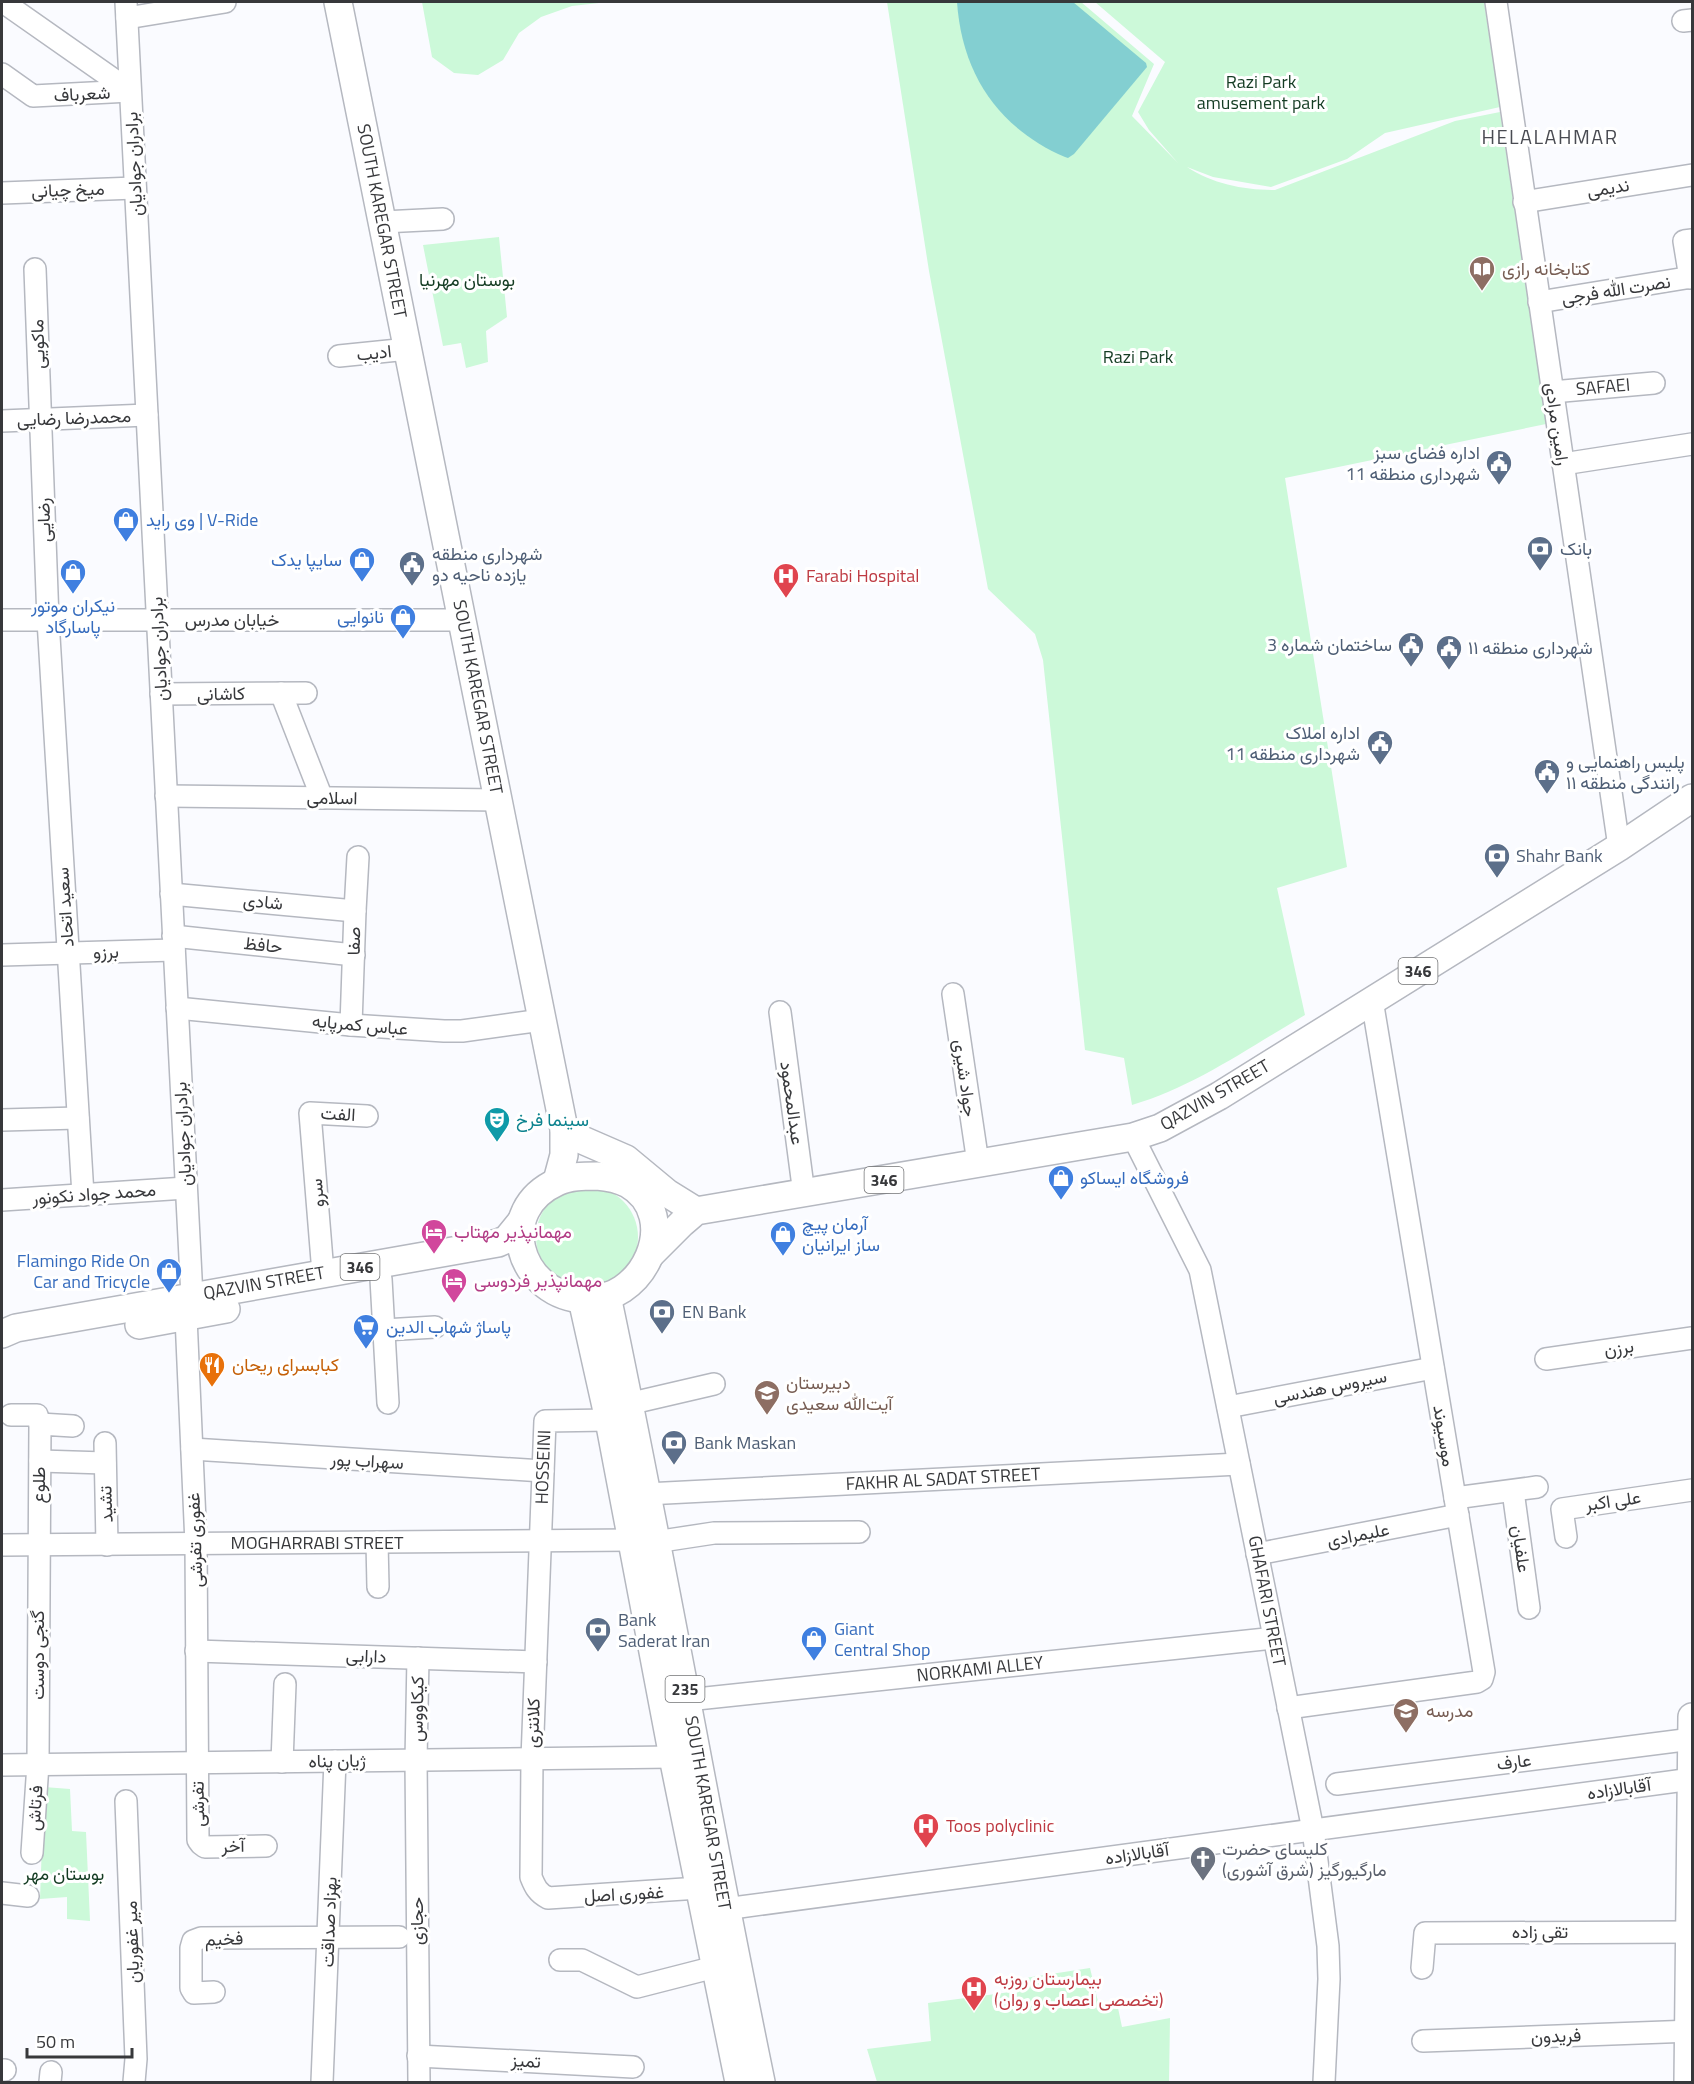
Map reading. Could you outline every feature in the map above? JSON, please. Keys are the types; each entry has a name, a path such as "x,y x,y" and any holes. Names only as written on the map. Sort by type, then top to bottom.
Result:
{"main road":[{"name":"SOUTH KAREGAR STREET","path":"338,2 564,1129 564,1155 557,1181"},
{"name":"QAZVIN STREET","path":"696,1211 1133,1137 1160,1128 1194,1111 1618,847 1692,798"},
{"path":"564,1129 579,1139 626,1159 667,1192 696,1211 651,1254 645,1266 627,1287 594,1298 552,1290 540,1282 528,1268 522,1254 520,1223 528,1206 540,1192 557,1181 577,1177 612,1178 628,1184 643,1197 650,1208 654,1230 651,1254"},
{"name":"QAZVIN STREET","path":"2,1344 18,1346 189,1307 323,1273 498,1243 507,1239 520,1223"},
{"name":"QAZVIN STREET","path":"2,1334 16,1328 189,1307 381,1279 522,1254"},
{"name":"SOUTH KAREGAR STREET","path":"594,1298 619,1412 643,1541 673,1757 739,2082"},
{"name":"SOUTH KAREGAR STREET","path":"619,1412 646,1494 643,1541 687,1700 725,1909 761,2082"},
{"path":"1688,2082 1691,2031 1692,1717"}],"street":[{"path":"3,2 130,91"},
{"path":"126,10 225,2"},
{"name":"رامین مرادی","path":"1496,2 1618,847"},
{"name":"برادران جوادیان","path":"126,10 186,1188 189,1307"},
{"name":"شعرباف","path":"2,74 33,96 130,91"},
{"name":"ندیمی","path":"1524,202 1692,175"},
{"name":"میخ چیانی","path":"2,193 135,188"},
{"path":"383,222 443,219"},
{"path":"1691,278 1684,241 1692,240"},
{"name":"ماکویی","path":"35,269 40,419"},
{"name":"نصرت الله فرجی","path":"1539,302 1691,278"},
{"name":"ادیب","path":"339,357 408,350"},
{"name":"SAFAEI","path":"1552,392 1654,382"},
{"name":"محمدرضا رضایی","path":"2,421 147,416"},
{"name":"رضایی","path":"40,419 48,620"},
{"path":"1563,464 1692,444"},
{"name":"خیابان مدرس","path":"2,620 463,620"},
{"name":"سعید اتحاد","path":"48,620 83,1195"},
{"path":"282,693 322,798"},
{"name":"کاشانی","path":"161,694 306,693"},
{"name":"اسلامی","path":"166,796 499,800"},
{"name":"صفا","path":"351,1025 358,857"},
{"name":"شادی","path":"171,894 354,911"},
{"name":"برزو","path":"2,955 68,953 174,943"},
{"name":"حافظ","path":"174,943 354,955"},
{"name":"جواد شیری","path":"953,994 978,1163"},
{"name":"موسیوند","path":"1288,1708 1477,1682 1482,1679 1484,1672 1372,1000"},
{"name":"عباس کمرپایه","path":"177,1008 351,1025 462,1032 542,1020"},
{"name":"عبدالمحمود","path":"780,1012 804,1194"},
{"name":"الفت","path":"310,1113 366,1116"},
{"name":"سرو","path":"310,1113 323,1273"},
{"path":"2,1120 78,1118"},
{"name":"GHAFARI STREET","path":"1133,1137 1200,1270 1228,1407 1312,1830 1328,1946 1329,1979 1324,2082"},
{"name":"محمد جواد نکونور","path":"2,1200 186,1188"},
{"path":"381,1279 388,1403"},
{"name":"غفوری تفرشی","path":"189,1307 196,1544 197,1762"},
{"path":"384,1330 435,1327"},
{"name":"برزن","path":"1546,1359 1692,1338"},
{"name":"سیروس هندسی","path":"1228,1407 1433,1368"},
{"path":"619,1412 714,1384"},
{"name":"HOSSEINI","path":"541,1541 545,1421 619,1412"},
{"path":"11,1415 37,1415 40,1425 74,1426"},
{"name":"طلوع","path":"39,1545 40,1425"},
{"name":"سهراب پور","path":"192,1449 543,1471"},
{"name":"تشید","path":"40,1461 105,1453 107,1545"},
{"name":"FAKHR AL SADAT STREET","path":"646,1494 1239,1464"},
{"path":"1456,1506 1537,1487"},
{"name":"علی اکبر","path":"1566,1537 1562,1509 1692,1490"},
{"name":"علفیان","path":"1513,1491 1529,1608"},
{"name":"علیمرادی","path":"1257,1554 1456,1506"},
{"name":"MOGHARRABI STREET","path":"2,1545 643,1541 714,1533 859,1532"},
{"name":"کلانتری","path":"541,1541 532,1758 531,1876 535,1887 548,1898"},
{"path":"378,1542 378,1587"},
{"name":"گنجی دوست","path":"38,1764 39,1545"},
{"name":"NORKAMI ALLEY","path":"687,1700 1274,1638"},
{"name":"دارابی","path":"196,1651 536,1662"},
{"name":"کیکاووس","path":"416,1760 418,1658"},
{"path":"282,1761 285,1684"},
{"name":"عارف","path":"1337,1784 1692,1739"},
{"name":"ژیان پناه","path":"2,1765 673,1757"},
{"name":"حجازی","path":"416,1760 419,2082"},
{"name":"بهزاد صداقت","path":"322,2082 335,1761"},
{"name":"تفرشی","path":"197,1762 198,1840 201,1845"},
{"name":"فرتاش","path":"32,1853 38,1764"},
{"name":"آقابالازاده","path":"725,1909 1692,1779"},
{"name":"میر غفوریان","path":"126,1801 136,2049 134,2082"},
{"name":"آخر","path":"201,1845 205,1847 266,1846"},
{"name":"غفوری اصل","path":"548,1898 699,1888"},
{"path":"2,1893 28,1896"},
{"name":"تقی زاده","path":"1422,1968 1425,1933 1691,1932"},
{"path":"328,1937 399,1937"},
{"name":"فخیم","path":"214,1992 198,1993 191,1988 191,1948 194,1941 201,1938 328,1937"},
{"path":"560,1960 582,1960 637,1986 715,1967"},
{"name":"فریدون","path":"1423,2041 1691,2031"},
{"name":"تمیز","path":"418,2056 633,2067"}],"green space":[{"path":"422,2 608,2 572,6 541,17 519,33 503,60 478,75 454,73 432,57"},
{"name":"Razi Park","path":"887,2 1081,2 1154,64 1132,116 1178,163 1149,130 1138,112 1165,62 1095,2 1484,2 1500,107 1385,133 1347,159 1271,187 1213,177 1187,167 1207,178 1229,185 1275,190 1455,121 1500,112 1546,424 1285,478 1347,867 1277,888 1305,1015 1199,1077 1132,1105 1124,1058 1085,1050 1043,660 1035,634 988,589 929,271"},
{"name":"بوستان مهرنیا","path":"499,237 507,317 486,331 488,362 466,368 461,343 443,346 423,245"},
{"path":"587,1186 606,1190 623,1201 634,1218 638,1237 634,1256 623,1273 606,1284 587,1288 568,1284 551,1273 540,1256 536,1237 540,1218 551,1201 568,1190"},
{"name":"بوستان مهر","path":"44,1787 70,1789 72,1831 86,1832 90,1921 67,1919 67,1897 40,1899"},
{"path":"1090,1968 1100,2010 1118,2008 1122,2027 1170,2018 1169,2082 877,2082 867,2049 931,2041 928,2003 1026,1990 1025,1978"}],"water":[{"path":"957,2 1073,2 1146,63 1147,67 1074,154 1068,158 1065,157 1041,145 1021,131 988,96 967,53 960,28"}],"place":[{"name":"کتابخانه رازی","path":"1482,292"},
{"name":"اداره فضای سبز شهرداری منطقه 11","path":"1499,486"},
{"name":"وی راید | V-Ride","path":"126,543"},
{"name":"بانک","path":"1540,572"},
{"name":"سایپا یدک","path":"362,583"},
{"name":"شهرداری منطقه یازده ناحیه دو","path":"412,587"},
{"name":"نیکران موتور پاسارگاد","path":"73,595"},
{"name":"Farabi Hospital","path":"786,599"},
{"name":"نانوایی","path":"403,640"},
{"name":"ساختمان شماره 3","path":"1411,668"},
{"name":"شهرداری منطقه ۱۱","path":"1449,671"},
{"name":"اداره املاک شهرداری منطقه 11","path":"1380,766"},
{"name":"پلیس راهنمایی و رانندگی منطقه ۱۱","path":"1547,795"},
{"name":"Shahr Bank","path":"1497,879"},
{"name":"سینما فرخ","path":"497,1143"},
{"name":"فروشگاه ایساکو","path":"1061,1201"},
{"name":"مهمانپذیر مهتاب","path":"434,1255"},
{"name":"آرمان پیچ ساز ایرانیان","path":"783,1257"},
{"name":"Flamingo Ride On Car and Tricycle","path":"169,1294"},
{"name":"مهمانپذیر فردوسی","path":"454,1304"},
{"name":"EN Bank","path":"662,1335"},
{"name":"پاساژ شهاب الدین","path":"366,1350"},
{"name":"کبابسرای ریحان","path":"212,1388"},
{"name":"دبیرستان آیت‌الله سعیدی","path":"767,1416"},
{"name":"Bank Maskan","path":"674,1466"},
{"name":"Bank Saderat Iran","path":"598,1653"},
{"name":"Giant Central Shop","path":"814,1662"},
{"name":"مدرسه","path":"1406,1734"},
{"name":"Toos polyclinic","path":"926,1849"},
{"name":"کلیسای حضرت مارگیورگیز (شرق آشوری)","path":"1203,1882"},
{"name":"بیمارستان روزبه (تخصصی اعصاب و روان)","path":"974,2012"}],"district":[{"name":"HELALAHMAR","path":"1550,137"}],"park label":[{"name":"Razi Park amusement park","path":"1261,92"}]}
